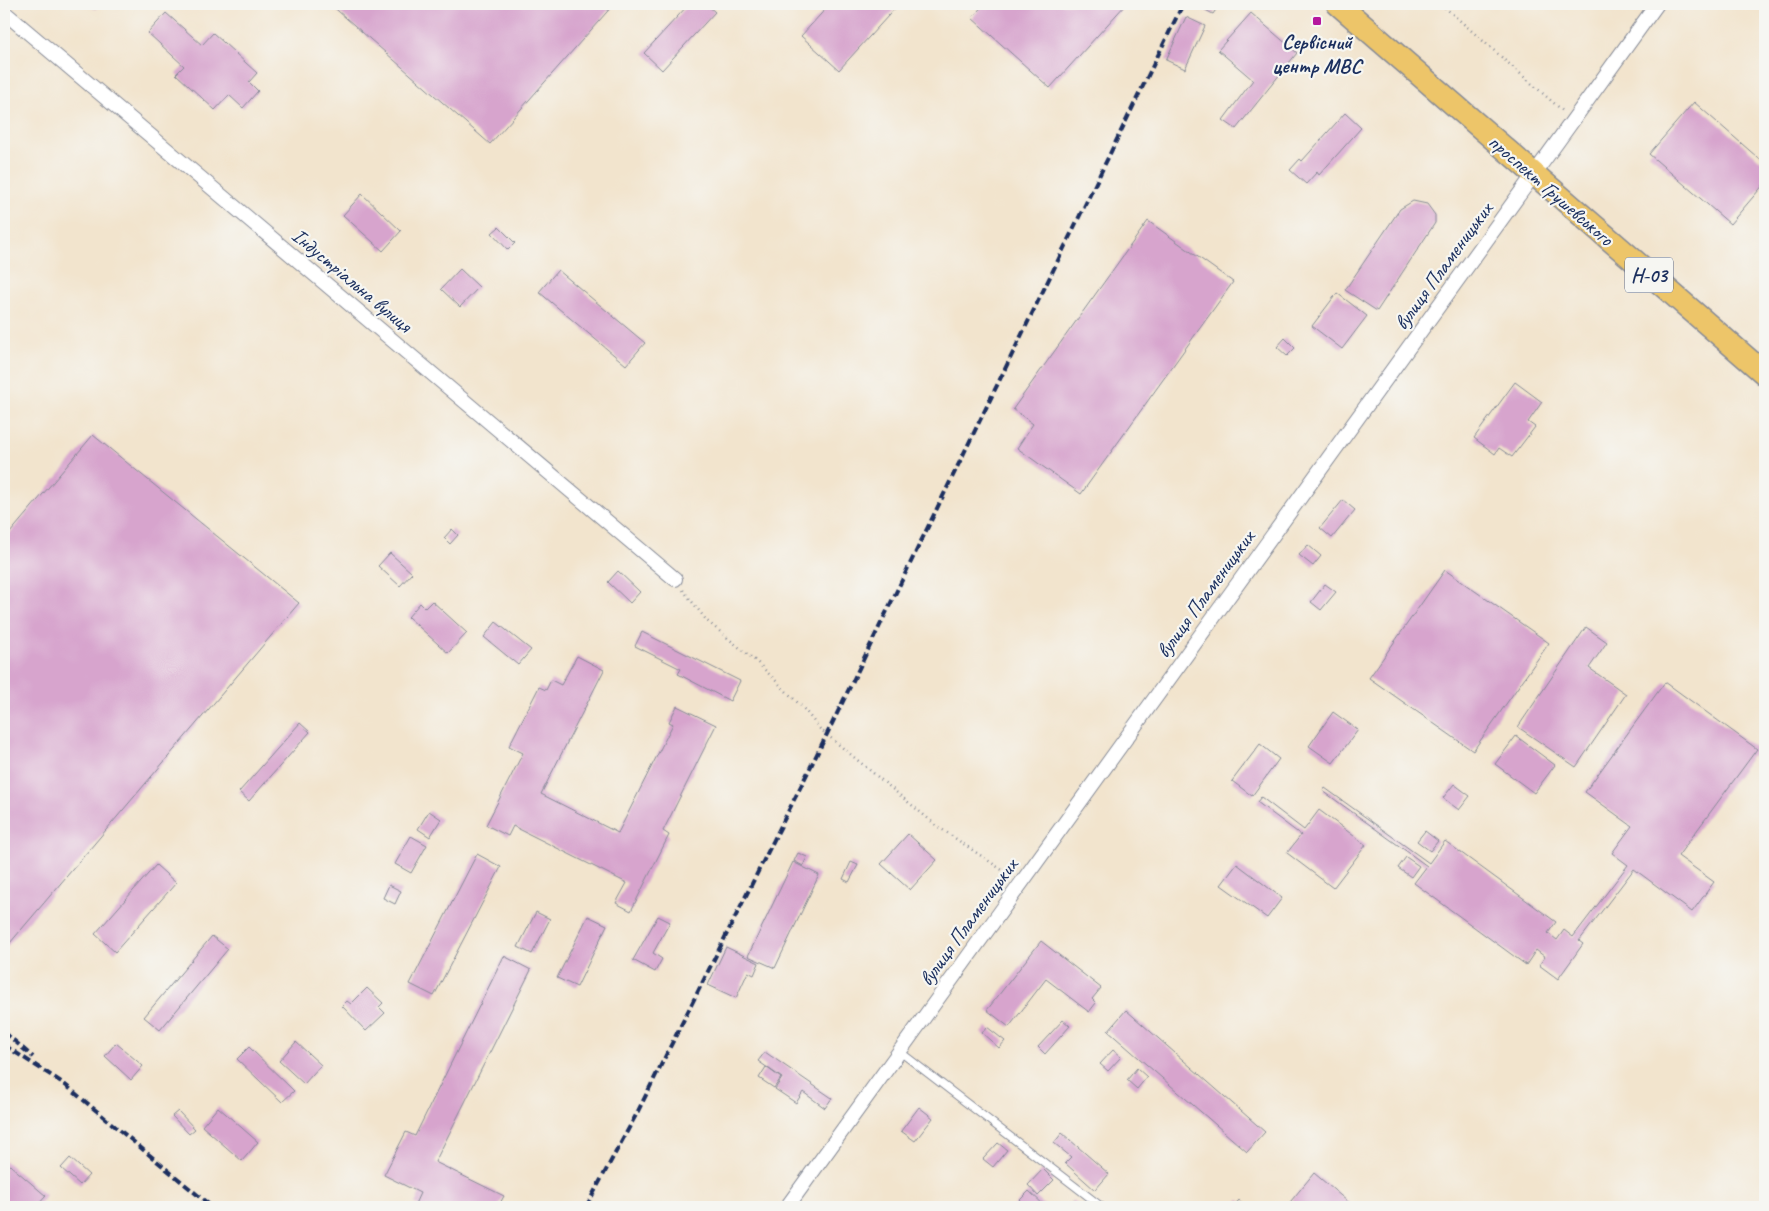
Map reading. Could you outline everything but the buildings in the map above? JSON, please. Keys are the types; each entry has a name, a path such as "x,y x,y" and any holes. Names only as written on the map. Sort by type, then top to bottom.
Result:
{"main road":[{"name":"проспект Грушевського","path":"1338,4 1533,175 1765,374"}],"street":[{"name":"вулиця Пламеницьких","path":"787,1207 1656,4"},
{"name":"Індустріальна вулиця","path":"4,12 675,579"}],"lane":[{"path":"900,1051 1102,1207"}],"path":[{"path":"1441,4 1573,121"},
{"path":"675,579 707,621 757,662 804,708 820,729 937,826 1020,883"}],"railway":[{"path":"586,1207 636,1115 827,734 1183,4"},
{"path":"4,1032 33,1057"},
{"path":"4,1045 63,1083 212,1207"}],"place":[{"name":"Сервісний центр МВС","path":"1317,21"}]}
